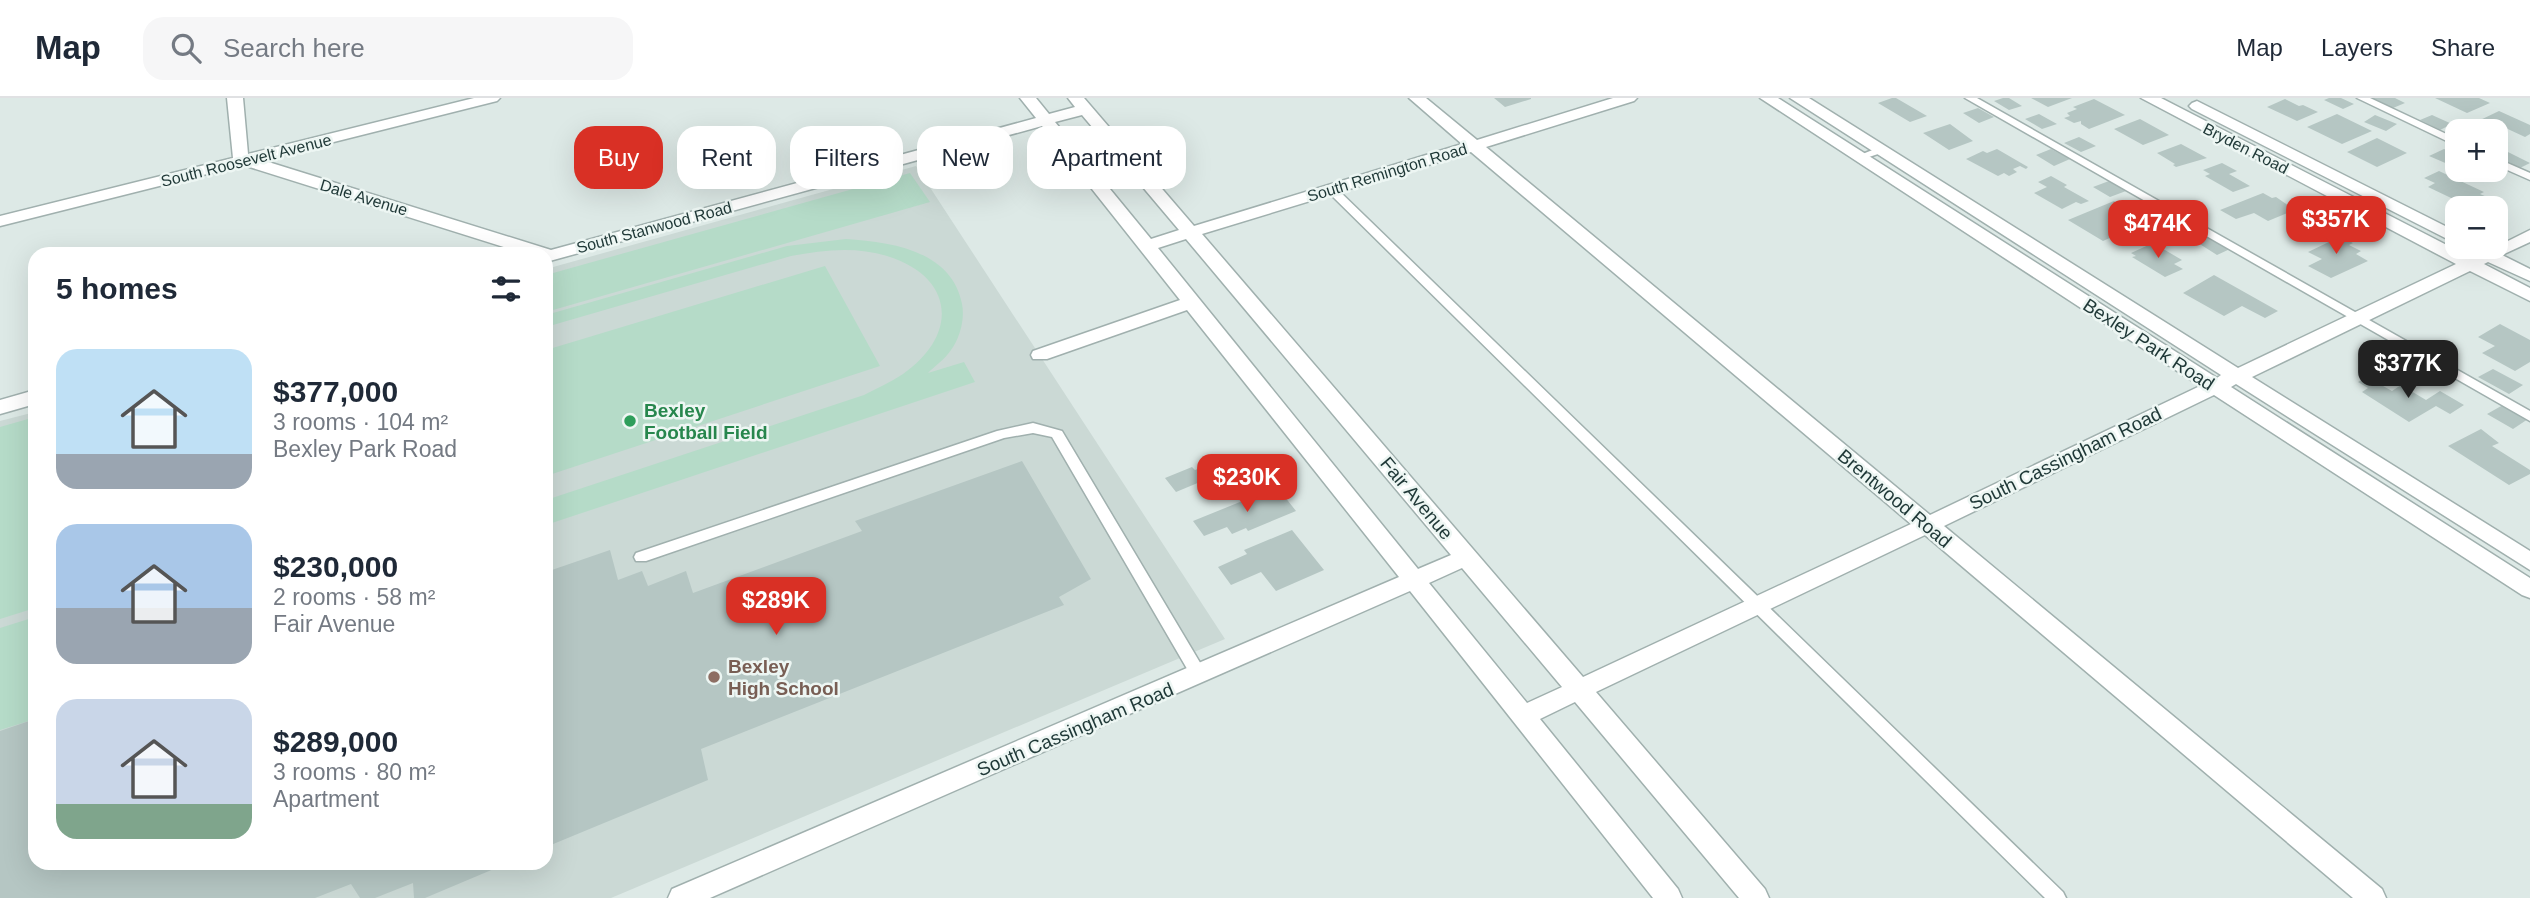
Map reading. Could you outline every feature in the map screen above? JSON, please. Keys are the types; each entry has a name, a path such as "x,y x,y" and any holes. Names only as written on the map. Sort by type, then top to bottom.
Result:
{"street":[{"path":"235,98 240,157 247,161"},
{"name":"South Roosevelt Avenue","path":"0,221 492,98"},
{"path":"1028,98 1669,898"},
{"name":"Brentwood Road","path":"1417,98 2373,898"},
{"name":"South Remington Road","path":"1146,246 1629,98"},
{"name":"Bexley Park Road","path":"1769,98 2530,589"},
{"name":"Bexley Park Road","path":"1798,98 2530,562"},
{"name":"Bryden Road","path":"2149,98 2256,153 2445,241"},
{"name":"Bryden Road","path":"2181,98 2445,233"},
{"name":"South Stanwood Road","path":"553,253 1045,120 1081,103"},
{"name":"Fair Avenue","path":"1081,103 1756,898"},
{"name":"Dale Avenue","path":"247,161 521,247"},
{"name":"South Cassingham Road","path":"2508,243 2530,235"},
{"name":"South Cassingham Road","path":"1522,716 2356,318 2468,259"},
{"name":"Bryden Road","path":"2481,259 2530,295"},
{"name":"Bryden Road","path":"2486,259 2530,276"},
{"path":"1040,355 1191,302"},
{"path":"0,407 28,399"},
{"name":"South Cassingham Road","path":"681,898 1467,557"}],"lane":[{"path":"1970,98 2530,417"},
{"path":"2362,98 2445,137"},
{"path":"2256,153 2274,146"},
{"path":"1860,157 1880,150"},
{"path":"2508,167 2530,177"},
{"path":"1331,189 2057,898"},
{"path":"2009,253 2030,245"},
{"path":"641,557 1002,434 1033,428 1057,434 1199,675"},
{"path":"2465,547 2486,534"}],"shaded area":[{"path":"916,166 917,189 931,189 1225,639 611,898 0,898 0,421 28,414 28,870 553,870 553,267 833,189 903,189 903,170"}],"green space":[{"path":"910,173 917,183 917,189 921,189 930,202 553,310 553,273 853,189 903,189 903,175"},
{"path":"846,239 900,247 933,261 946,272 956,286 963,310 957,340 928,373 964,362 975,382 553,523 553,498 864,395 903,374 921,359 934,342 942,308 937,292 926,278 910,266 887,256 863,251 839,250 791,256 553,325 553,313 787,246"},
{"name":"Bexley Football Field","path":"825,266 880,366 553,474 553,348"},
{"path":"28,419 28,610 0,619 0,427"},
{"path":"28,619 28,721 0,730 0,628"}],"building":[{"path":"1494,98 1531,98 1531,99 1505,107"},
{"path":"1892,98 1927,116 1910,122 1878,103"},
{"path":"2009,98 2022,106 2009,110 1994,101"},
{"path":"2031,98 2072,98 2048,107"},
{"path":"2341,98 2354,104 2343,109 2324,100"},
{"path":"2372,98 2395,98 2405,103 2393,108"},
{"path":"2435,98 2479,98 2490,103 2467,113"},
{"path":"2094,99 2125,115 2089,129 2081,124 2081,121 2074,123 2064,118 2070,116 2067,113 2077,109 2073,107"},
{"path":"2285,99 2318,112 2297,121 2267,107"},
{"path":"1978,108 1994,117 1979,123 1963,113"},
{"path":"2499,111 2530,125 2530,134 2525,137 2508,129 2508,119 2482,119"},
{"path":"2039,114 2057,124 2042,129 2025,119"},
{"path":"2337,114 2372,131 2342,144 2307,127"},
{"path":"2375,115 2397,124 2386,131 2364,122"},
{"path":"2432,115 2445,121 2445,128 2440,130 2420,120"},
{"path":"2140,119 2169,135 2143,145 2114,129"},
{"path":"1950,124 1973,141 1949,150 1923,133"},
{"path":"2079,137 2096,146 2081,152 2064,143"},
{"path":"2377,138 2407,153 2377,167 2347,152"},
{"path":"2181,144 2207,158 2176,167 2157,153"},
{"path":"1997,149 2028,167 2026,169 2020,166 2013,169 2017,172 2009,176 2004,173 1998,176 1966,159 1983,151 1987,153"},
{"path":"2051,149 2070,159 2054,166 2036,155"},
{"path":"2444,149 2445,163 2429,156"},
{"path":"2508,152 2530,163 2518,169 2508,164"},
{"path":"2222,163 2237,171 2229,174 2250,186 2233,192 2205,176 2210,174 2203,170"},
{"path":"2439,171 2445,174 2445,182 2463,182 2484,192 2480,194 2485,196 2447,196 2428,187 2435,183 2424,178"},
{"path":"2051,176 2089,201 2081,204 2076,202 2062,209 2034,193 2047,187 2038,182"},
{"path":"2109,181 2126,191 2110,197 2093,187"},
{"path":"2263,193 2272,198 2276,197 2295,210 2268,221 2254,213 2236,219 2220,210"},
{"path":"2114,201 2137,214 2118,222 2130,229 2103,241 2068,220"},
{"path":"2330,231 2353,243 2349,245 2361,251 2356,254 2368,261 2331,278 2308,266 2322,259 2308,252 2331,241 2320,235"},
{"path":"2207,236 2230,249 2217,255 2195,241"},
{"path":"2153,243 2182,260 2174,264 2183,269 2165,277 2132,257 2136,256 2131,253"},
{"path":"2214,275 2278,311 2265,318 2242,306 2224,316 2183,293"},
{"path":"2500,324 2530,340 2530,362 2515,371 2482,353 2495,346 2478,337"},
{"path":"2493,369 2523,385 2509,394 2478,377"},
{"path":"2367,377 2392,391 2401,385 2426,400 2440,391 2464,405 2450,414 2436,406 2409,422 2362,392 2368,388 2358,382"},
{"path":"2503,405 2528,419 2513,429 2487,414"},
{"path":"2481,429 2499,443 2492,446 2530,470 2530,474 2509,485 2448,446"},
{"path":"1241,458 1253,472 1235,480 1239,484 1221,492 1218,488 1208,492 1200,482 1176,492 1165,478 1192,467 1195,470 1221,460 1225,464"},
{"name":"Bexley High School","path":"1022,461 1091,579 1059,597 1064,605 701,749 708,780 553,844 553,570 610,550 618,580 642,571 648,586 686,571 693,593 862,531 855,521"},
{"path":"1277,487 1296,511 1248,531 1246,528 1232,534 1227,527 1204,536 1193,521"},
{"path":"1292,530 1324,570 1276,591 1261,572 1231,585 1218,567 1247,554 1244,550"},
{"path":"28,721 28,870 491,870 425,898 414,898 413,883 375,898 360,898 351,884 315,898 0,898 0,731"}],"place":[{"name":"Bexley Football Field","path":"630,421"},
{"name":"Bexley High School","path":"714,677"}]}
